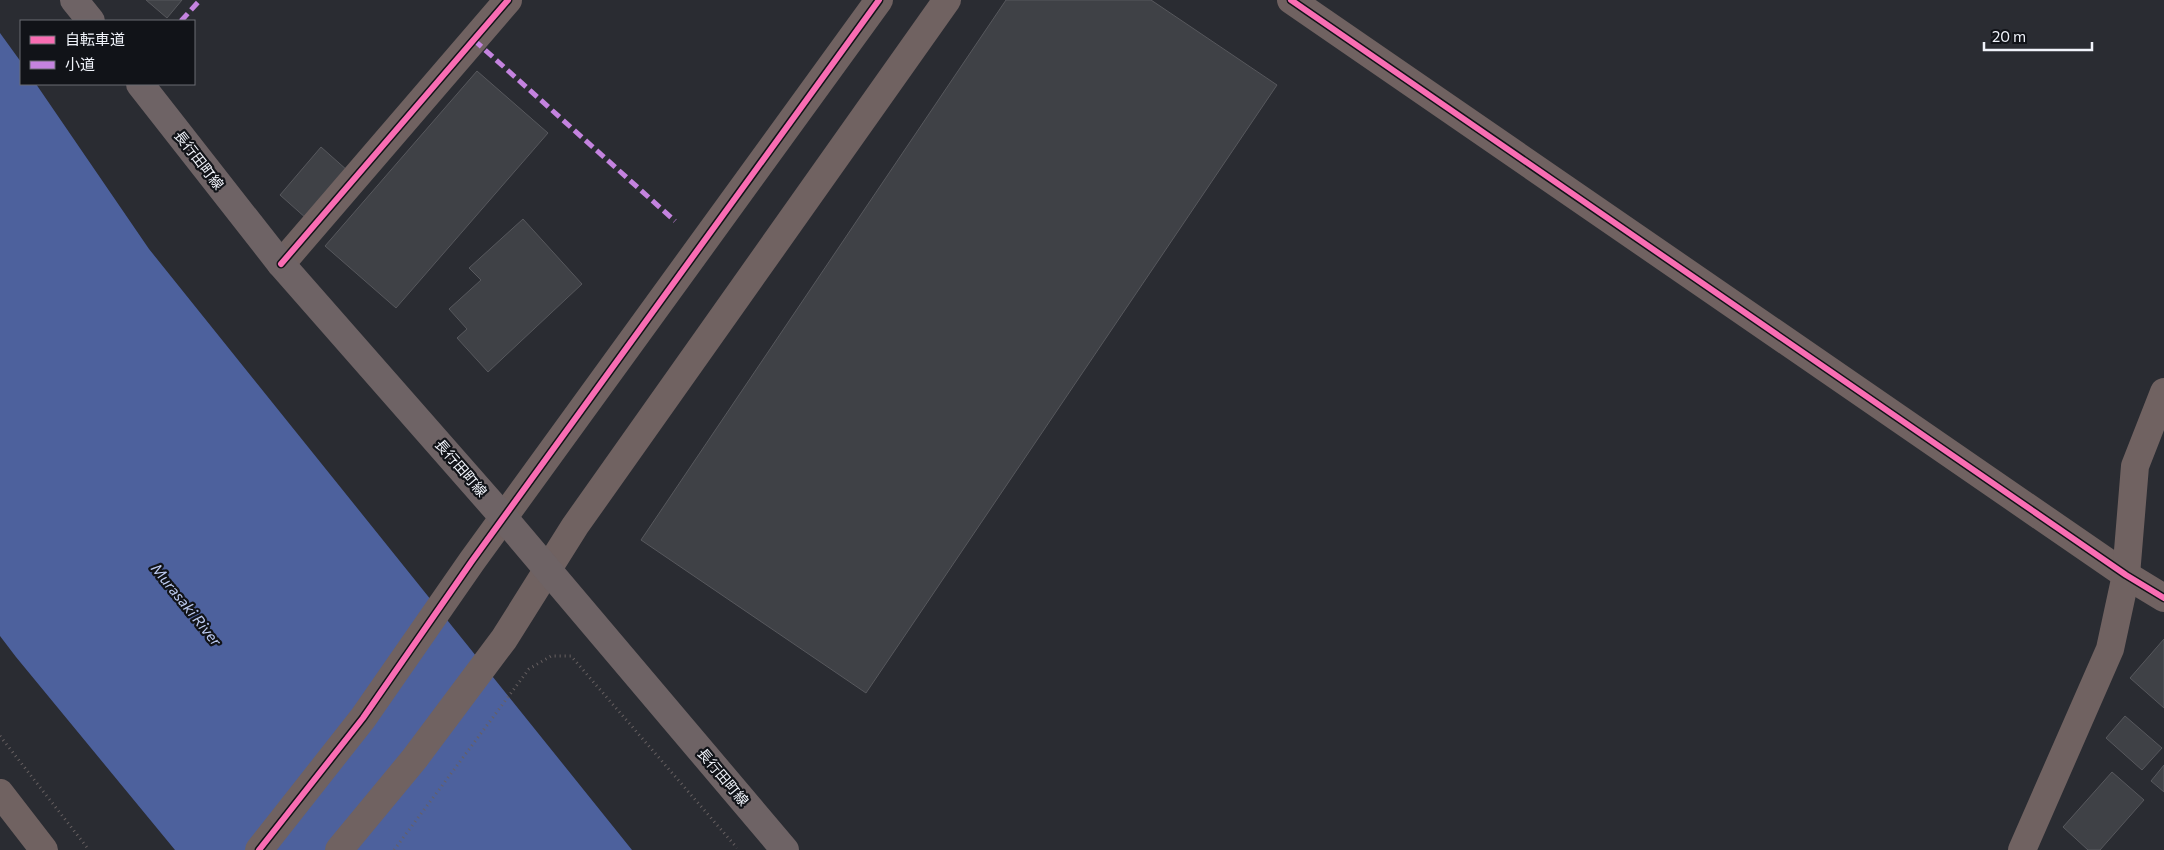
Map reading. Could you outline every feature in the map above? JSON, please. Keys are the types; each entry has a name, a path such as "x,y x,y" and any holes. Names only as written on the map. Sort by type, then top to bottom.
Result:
{"main road":[{"path":"74,0 90,20"},
{"name":"長行田町線","path":"141,85 281,264 504,518 785,850"}],"street":[{"path":"281,264 508,0"},
{"path":"259,850 363,718 654,307 879,0"},
{"path":"340,850 415,758 504,639 575,526 947,0"},
{"path":"1291,0 2126,575 2164,598"},
{"path":"2022,850 2110,649 2126,575 2135,466 2164,392"},
{"path":"0,793 44,850"}],"path":[{"path":"394,850 530,669 550,656 571,656 739,850"},
{"path":"0,736 90,850"}],"water":[{"name":"Murasaki River","path":"0,33 20,61 20,85 37,85 149,249 632,850 175,850 0,636"}],"building":[{"path":"146,0 182,0 167,18"},
{"path":"1006,0 1151,0 1277,85 866,693 641,540"},
{"path":"477,71 548,133 396,308 325,246"},
{"path":"321,147 348,171 307,219 280,195"},
{"path":"523,219 582,284 488,372 457,338 467,329 449,309 481,280 469,268"},
{"path":"2164,639 2164,708 2130,678"},
{"path":"2125,716 2162,748 2142,770 2106,738"},
{"path":"2164,765 2164,792 2151,781"},
{"path":"2112,772 2144,800 2100,850 2088,850 2063,827"}],"marked path":[{"path":"182,20 200,0"},
{"path":"474,40 675,221"}],"cycle path":[{"path":"281,264 508,0"},
{"path":"259,850 363,718 472,561 879,0"},
{"path":"1291,0 2126,575 2164,598"}]}
